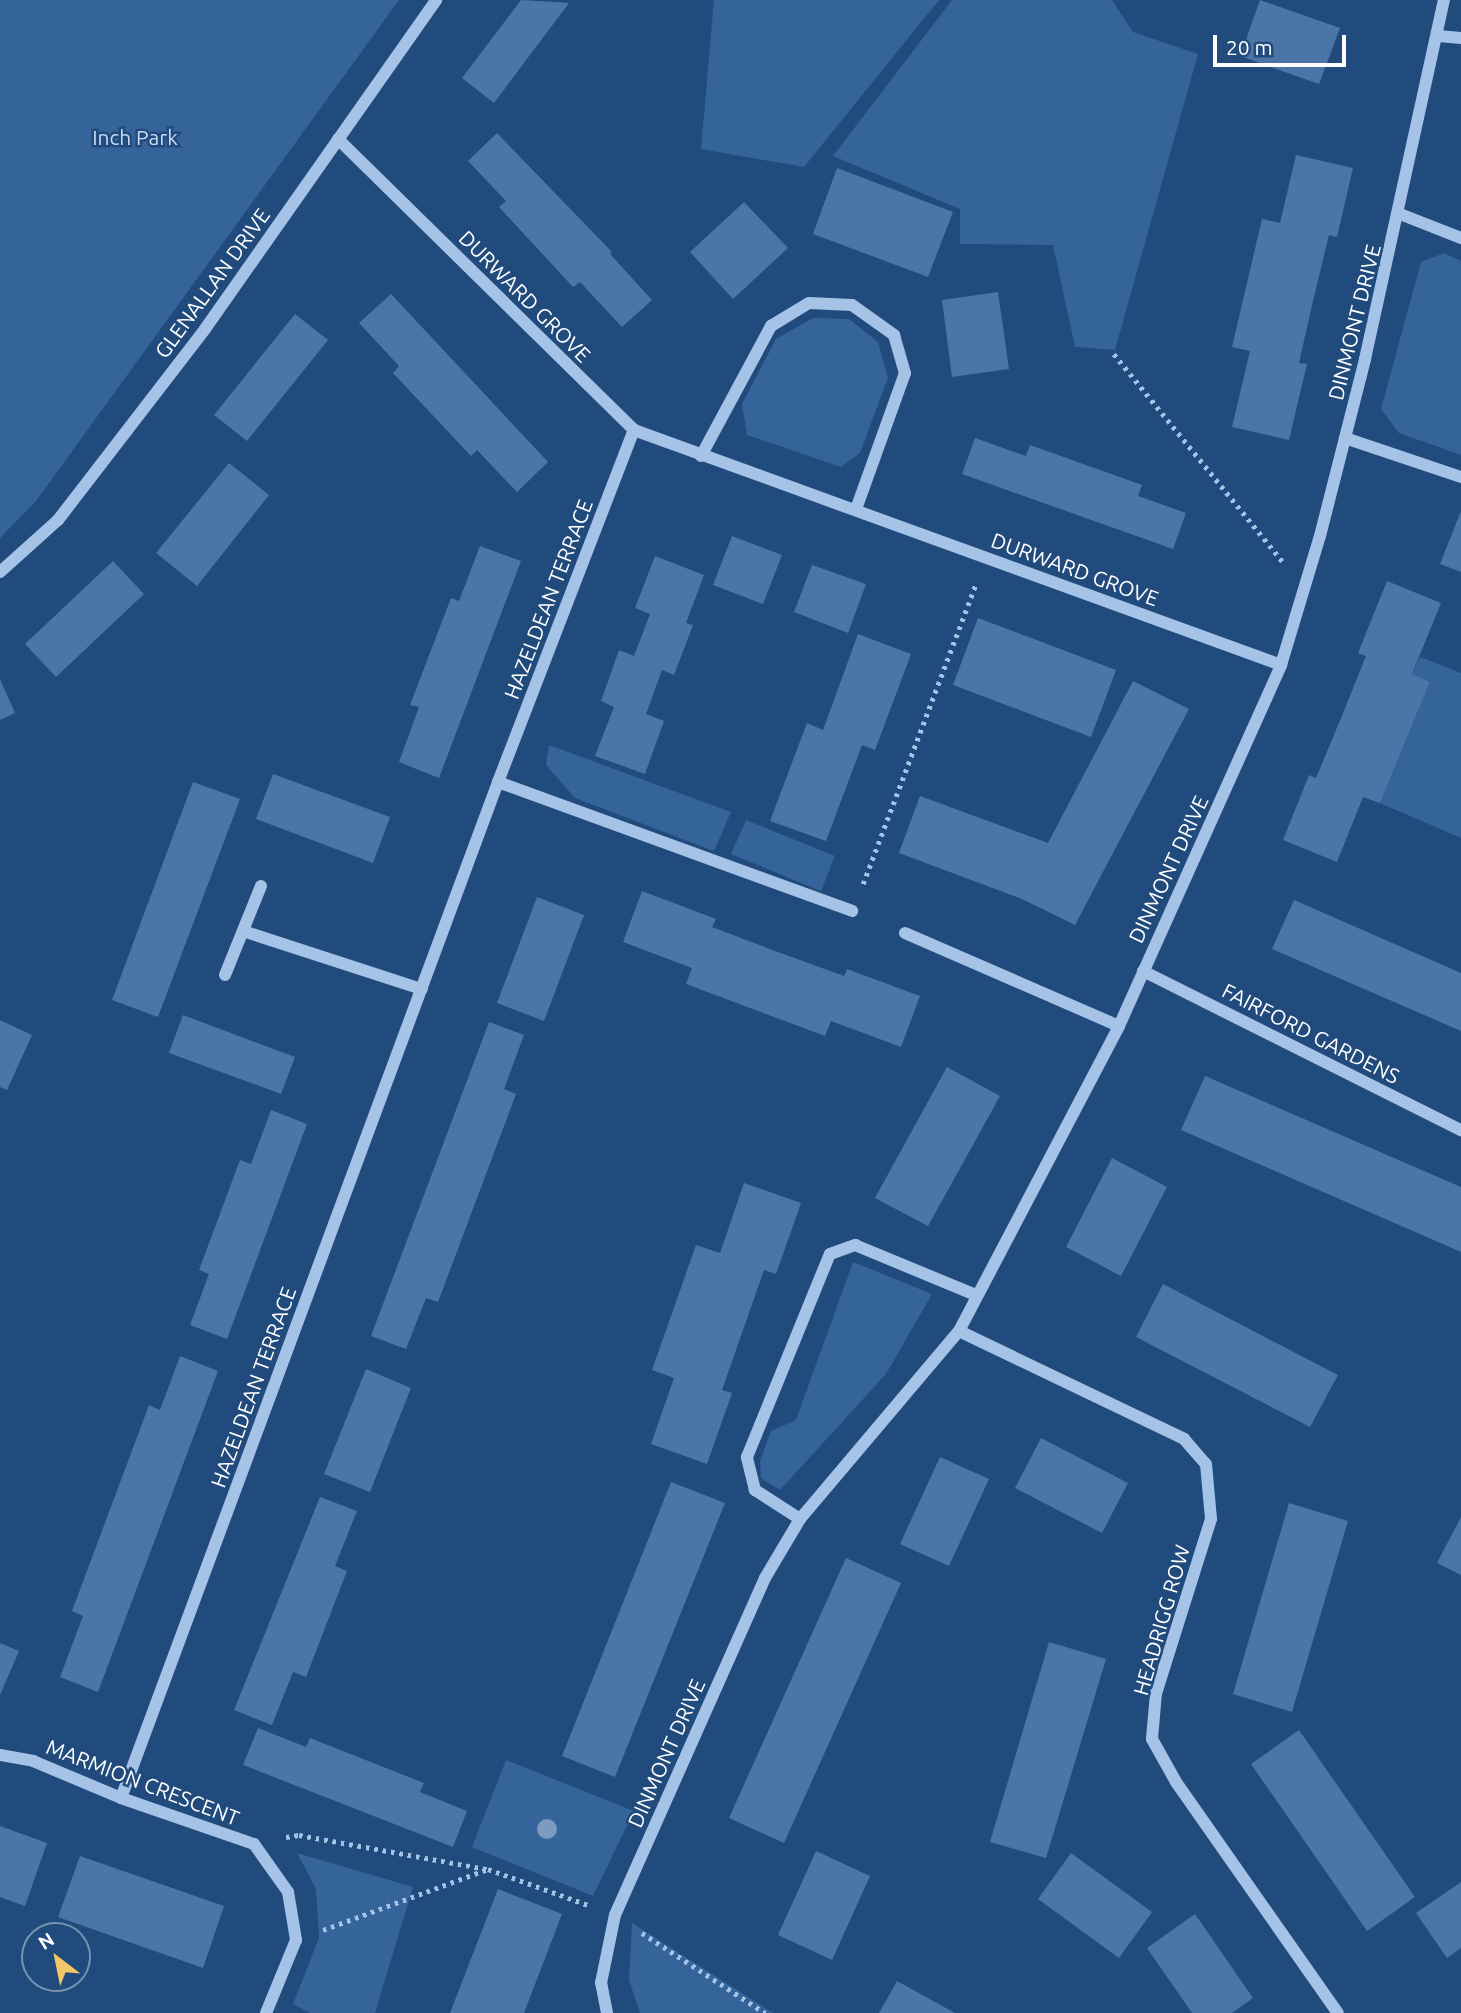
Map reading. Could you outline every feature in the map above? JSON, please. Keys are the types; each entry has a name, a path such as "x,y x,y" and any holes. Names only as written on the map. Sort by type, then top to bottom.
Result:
{"street":[{"name":"GLENALLAN DRIVE","path":"0,572 58,520 205,329 436,0"},
{"name":"DINMONT DRIVE","path":"607,2013 601,1983 615,1915 765,1578 800,1519 959,1331 1119,1026 1282,664 1345,438 1400,214 1439,36 1444,0"},
{"path":"1439,36 1461,38"},
{"name":"DURWARD GROVE","path":"338,139 634,430 1282,664"},
{"path":"1400,214 1461,238"},
{"path":"701,456 771,326 809,303 852,305 894,335 905,373 856,509"},
{"name":"HAZELDEAN TERRACE","path":"121,1798 498,782 634,430"},
{"path":"1345,438 1461,477"},
{"path":"498,782 852,911"},
{"path":"225,975 261,886"},
{"path":"243,931 422,989"},
{"path":"905,933 1119,1026"},
{"name":"FAIRFORD GARDENS","path":"1143,971 1461,1130"},
{"path":"800,1519 755,1490 747,1457 830,1254 855,1245 976,1295"},
{"name":"HEADRIGG ROW","path":"959,1331 1184,1439 1206,1464 1211,1520 1156,1693 1153,1739 1176,1782 1338,2013"},
{"name":"MARMION CRESCENT","path":"0,1755 33,1761 121,1798 254,1843 288,1892 296,1940"},
{"path":"266,2013 296,1940"}],"path":[{"path":"1114,354 1305,589"},
{"path":"852,911 986,557"},
{"path":"254,1843 299,1835 488,1869 615,1915 765,2013"},
{"path":"296,1940 488,1869"}],"green space":[{"name":"Inch Park","path":"0,0 399,0 36,501 0,538"},
{"path":"714,0 939,0 804,167 701,149"},
{"path":"952,0 1112,0 1133,32 1198,54 1115,350 1075,347 1053,245 960,244 960,209 833,156"},
{"path":"1444,253 1461,261 1461,455 1399,433 1381,409 1421,262"},
{"path":"813,318 849,319 878,342 888,378 860,453 841,467 747,435 742,404 776,339"},
{"path":"1420,657 1461,673 1461,838 1380,803 1430,682 1412,674"},
{"path":"549,745 731,812 714,851 575,798 546,765"},
{"path":"746,820 835,856 821,891 731,854"},
{"path":"853,1262 932,1294 886,1374 780,1490 761,1478 760,1461 771,1431 796,1420"},
{"path":"506,1760 634,1811 593,1896 472,1847"},
{"path":"297,1853 413,1887 375,2013 310,2013 293,2004 319,1938 316,1889"},
{"path":"632,1923 773,2013 640,2013 629,1980"}],"building":[{"path":"521,0 569,3 494,103 462,78"},
{"path":"1260,0 1340,28 1319,84 1240,56"},
{"path":"497,133 612,252 610,254 652,300 622,327 580,282 573,287 499,207 506,201 468,161"},
{"path":"1296,155 1353,168 1337,237 1329,235 1313,301 1299,363 1307,364 1289,440 1232,427 1250,351 1232,347 1262,219 1280,223"},
{"path":"837,168 953,212 928,277 813,234"},
{"path":"744,202 788,248 733,299 690,252"},
{"path":"998,292 1009,369 952,377 942,300"},
{"path":"391,294 548,462 517,492 477,450 471,456 393,373 399,366 359,323"},
{"path":"295,314 328,340 247,441 214,415"},
{"path":"975,438 1026,456 1030,445 1142,485 1138,496 1186,513 1173,549 962,474"},
{"path":"229,463 269,495 197,586 156,553"},
{"path":"1461,511 1461,572 1440,564"},
{"path":"732,536 782,555 763,604 713,585"},
{"path":"480,546 521,561 439,778 399,762 419,707 410,705 451,598 459,601"},
{"path":"655,556 704,575 686,623 693,625 674,675 662,670 646,714 664,721 645,774 595,756 614,707 601,701 619,650 634,656 650,614 635,608"},
{"path":"113,561 144,594 56,677 25,644"},
{"path":"812,565 866,584 848,633 794,612"},
{"path":"1387,581 1441,603 1412,674 1430,682 1380,803 1363,797 1337,862 1283,840 1309,775 1316,778 1366,656 1358,653"},
{"path":"978,618 1116,670 1091,737 953,685"},
{"path":"858,634 911,654 875,750 862,745 826,841 770,821 807,723 823,730"},
{"path":"0,679 15,713 0,720"},
{"path":"1133,681 1189,709 1075,925 1022,899 899,853 920,796 1048,843"},
{"path":"273,774 390,817 373,863 256,819"},
{"path":"193,782 240,799 158,1017 112,1000"},
{"path":"642,891 716,919 712,927 775,951 844,976 847,969 920,996 901,1047 831,1021 825,1036 686,984 692,968 623,942"},
{"path":"537,897 584,915 544,1021 497,1003"},
{"path":"1294,900 1461,973 1461,1031 1272,949"},
{"path":"183,1015 295,1057 281,1094 169,1053"},
{"path":"0,1020 32,1035 7,1090 0,1087"},
{"path":"489,1022 524,1035 504,1089 516,1094 438,1302 426,1298 406,1349 371,1336"},
{"path":"947,1067 1000,1096 928,1226 875,1198"},
{"path":"1205,1076 1461,1187 1461,1252 1181,1130"},
{"path":"271,1110 307,1124 227,1339 190,1325 209,1274 199,1270 240,1160 251,1164"},
{"path":"1112,1158 1167,1187 1121,1276 1066,1247"},
{"path":"744,1183 801,1203 776,1274 764,1270 722,1390 732,1393 707,1464 651,1444 674,1378 652,1370 696,1245 720,1253"},
{"path":"1163,1284 1338,1375 1310,1427 1136,1337"},
{"path":"180,1356 218,1371 98,1692 60,1677 83,1616 72,1611 149,1405 160,1410"},
{"path":"366,1369 411,1388 370,1492 324,1474"},
{"path":"1041,1438 1128,1483 1102,1533 1015,1488"},
{"path":"940,1457 989,1479 949,1566 900,1544"},
{"path":"671,1482 725,1503 615,1777 562,1756"},
{"path":"320,1497 357,1511 335,1566 347,1571 306,1677 293,1672 272,1725 234,1710"},
{"path":"1289,1503 1348,1521 1292,1712 1233,1694"},
{"path":"1461,1517 1461,1575 1437,1563"},
{"path":"846,1558 901,1583 784,1843 729,1818"},
{"path":"1049,1642 1106,1659 1046,1858 990,1842"},
{"path":"0,1643 19,1651 0,1695"},
{"path":"258,1728 306,1747 310,1738 424,1783 420,1792 467,1811 453,1847 243,1765"},
{"path":"1299,1730 1415,1897 1367,1931 1251,1764"},
{"path":"0,1826 47,1843 25,1906 0,1897"},
{"path":"816,1851 870,1876 832,1960 778,1935"},
{"path":"1071,1853 1152,1912 1119,1958 1038,1899"},
{"path":"80,1856 224,1906 203,1968 91,1929 91,1922 72,1922 58,1917"},
{"path":"1461,1882 1461,1948 1447,1958 1416,1913"},
{"path":"498,1889 562,1914 524,2013 450,2013"},
{"path":"1195,1914 1253,1998 1232,2013 1192,2013 1147,1948"},
{"path":"897,1981 955,2013 879,2013"}]}
